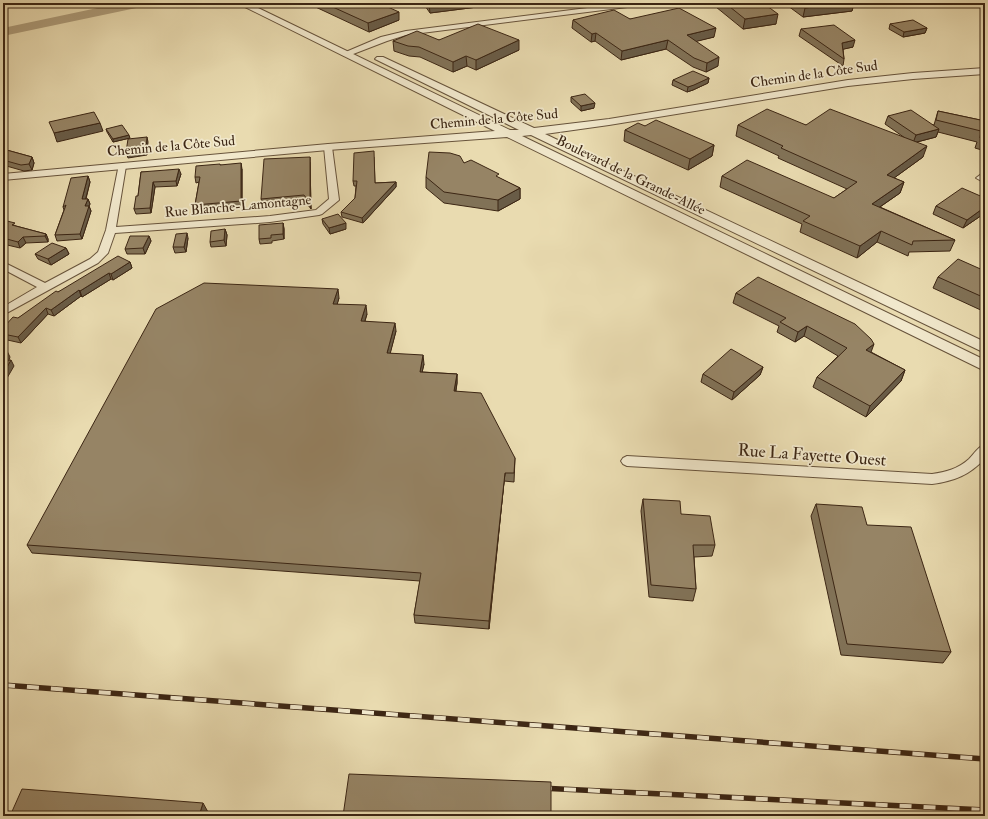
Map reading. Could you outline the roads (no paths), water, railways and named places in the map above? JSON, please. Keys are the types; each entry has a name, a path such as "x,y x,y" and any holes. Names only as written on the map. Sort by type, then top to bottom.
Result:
{"street":[{"name":"Boulevard de la Grande-Allée","path":"241,3 985,366"},
{"path":"262,3 272,8"},
{"path":"345,54 406,33 643,3"},
{"name":"Boulevard de la Grande-Allée","path":"345,42 530,132 985,348"},
{"name":"Chemin de la Côte Sud","path":"3,177 328,147 530,132 579,126 848,83 985,71"},
{"path":"574,152 571,140 572,135 579,126"},
{"name":"Rue Blanche-Lamontagne","path":"111,230 270,219 320,212 334,200 328,147"},
{"path":"3,312 45,287 94,261 103,252 111,230 122,166"},
{"path":"3,265 45,287"},
{"name":"Rue La Fayette Ouest","path":"627,461 932,479 951,476 964,471 972,465 985,449"}],"waterway":[{"path":"3,32 141,3"}],"railway":[{"path":"3,685 985,759"},
{"path":"540,788 985,810"}]}
